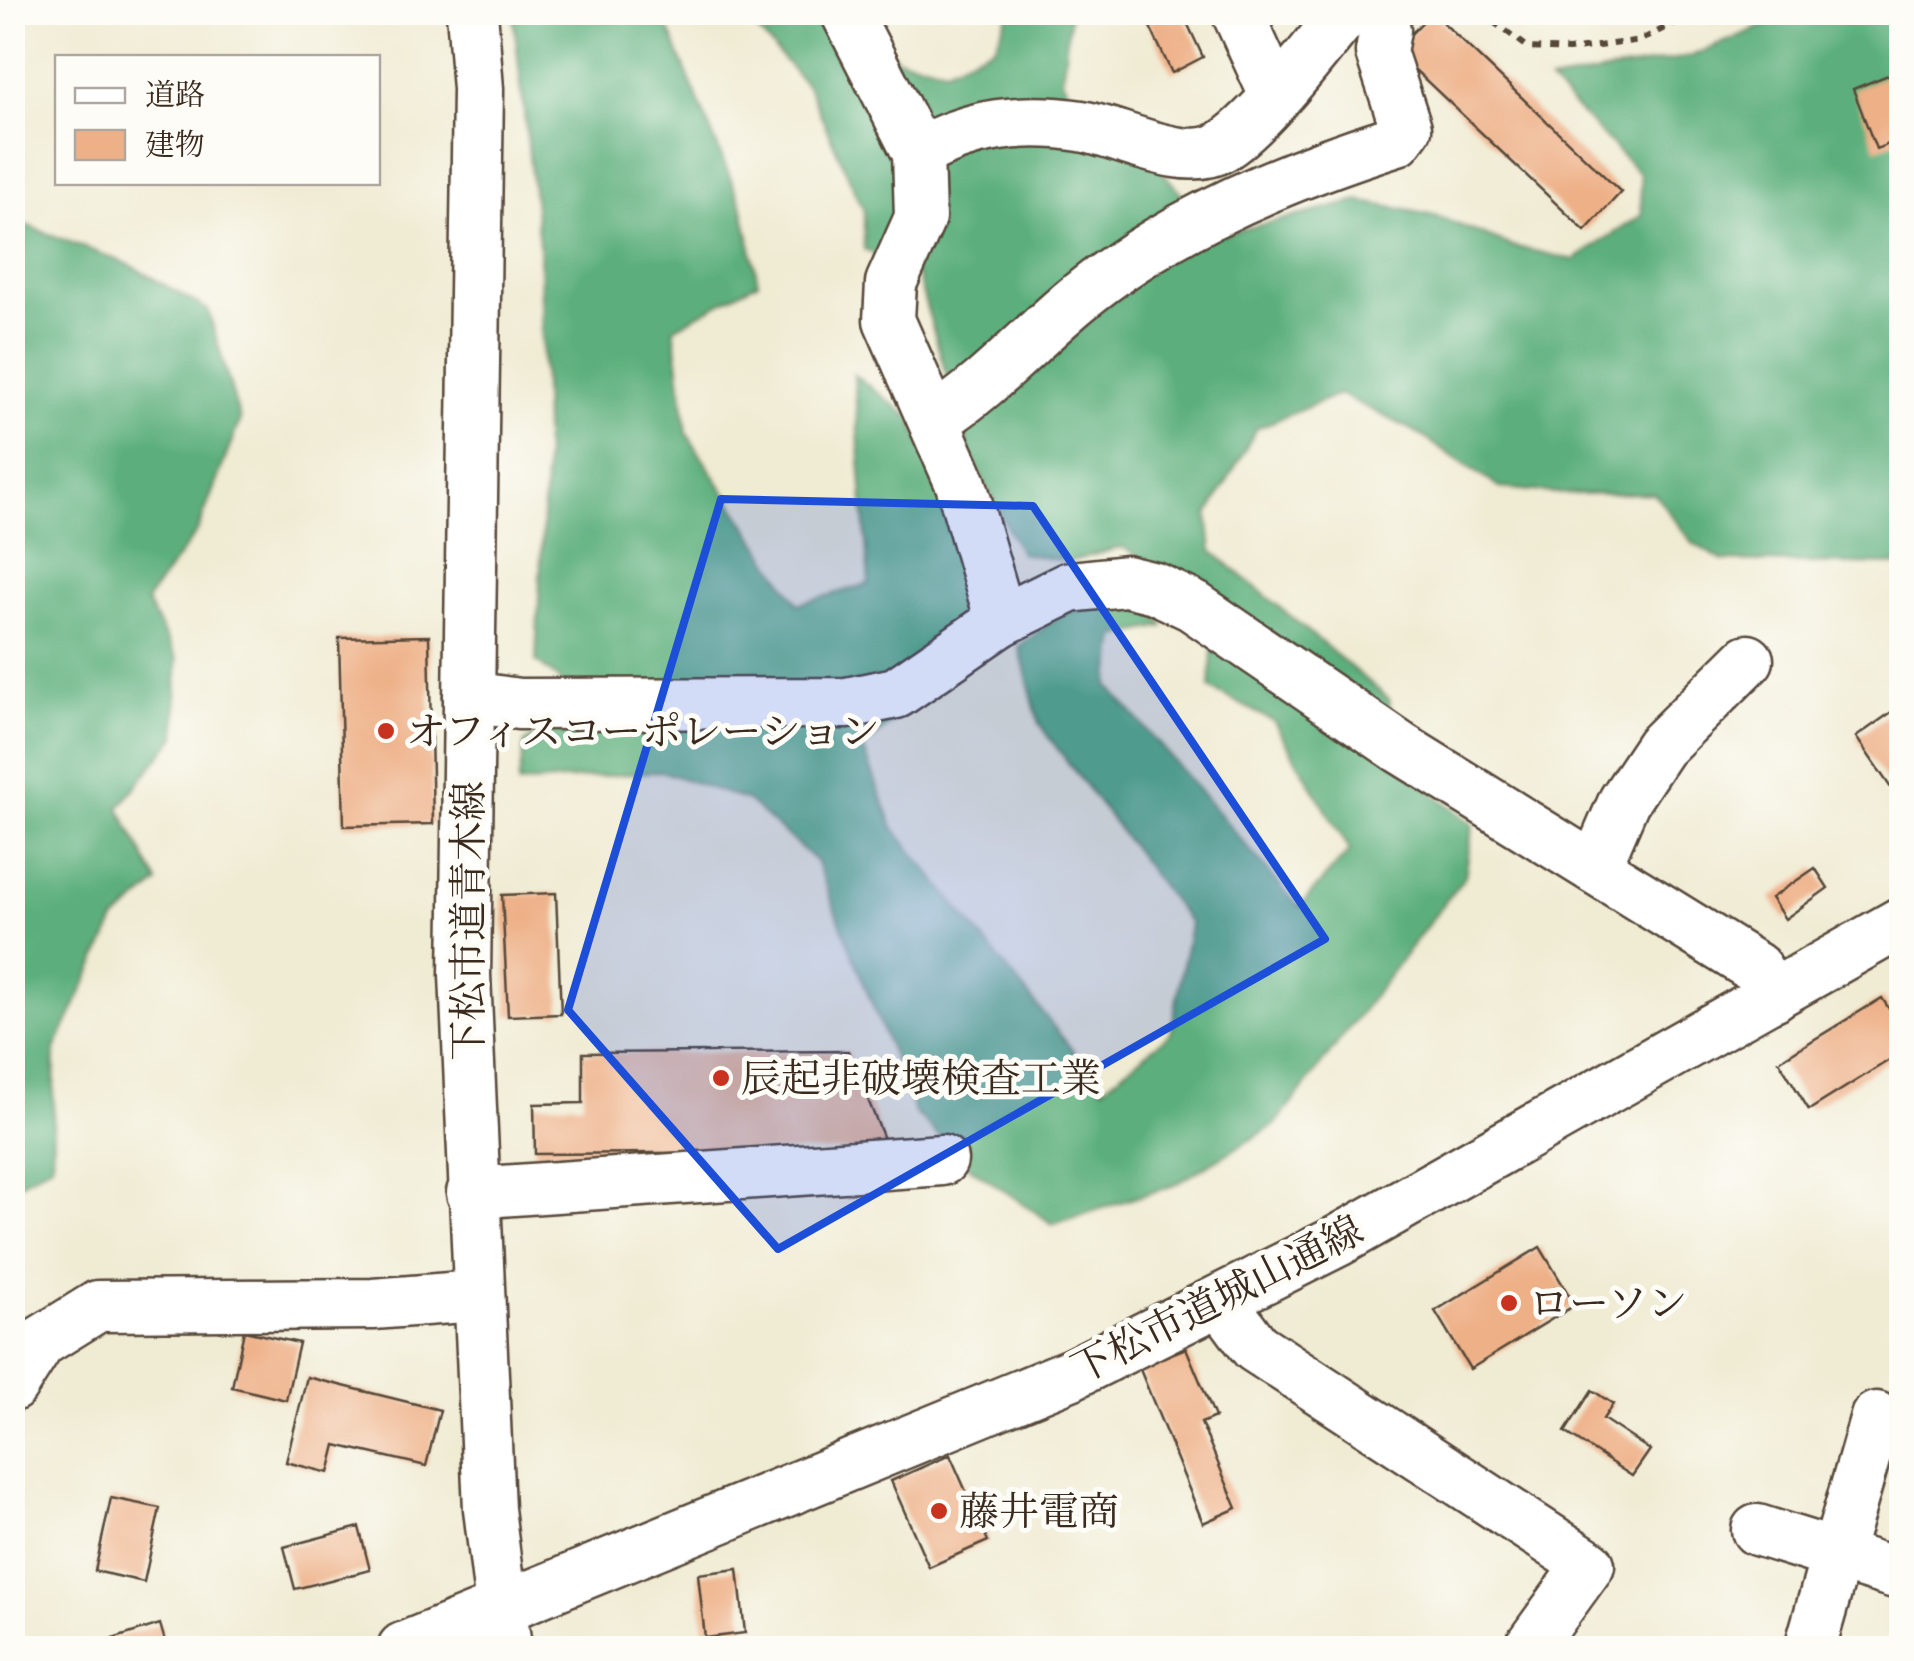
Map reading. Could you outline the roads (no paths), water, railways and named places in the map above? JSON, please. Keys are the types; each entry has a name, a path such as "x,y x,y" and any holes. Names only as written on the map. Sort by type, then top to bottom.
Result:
{"street":[{"name":"下松市道青木線","path":"472,12 478,108 465,975 476,1296 489,1509 504,1629"},
{"path":"846,12 918,154 920,218 891,284 888,320 936,419 961,484 1001,621"},
{"path":"1237,12 1276,95"},
{"path":"918,154 953,134 1012,121 1081,126 1193,157 1222,147 1276,95 1346,12"},
{"path":"936,419 1006,368 1076,300 1132,258 1210,216 1397,140 1406,128 1381,52 1385,30 1376,12"},
{"path":"468,697 519,704 847,703 896,693 1001,621 1070,587 1126,581 1155,588 1193,606 1399,747 1756,968 1773,996"},
{"path":"1596,868 1624,801 1660,747 1748,660"},
{"name":"下松市道城山通線","path":"403,1648 504,1629 1072,1374 1336,1242 1902,922"},
{"path":"472,1193 942,1160"},
{"path":"12,1386 40,1342 98,1306 373,1304 476,1296"},
{"path":"1221,1301 1255,1348 1589,1564 1529,1648"},
{"path":"1810,1648 1876,1417"},
{"path":"1756,1530 1902,1575"}],"place":[{"name":"オフィスコーポレーション","path":"386,731"},
{"name":"辰起非破壊検査工業","path":"721,1078"},
{"name":"ローソン","path":"1509,1303"},
{"name":"藤井電商","path":"939,1511"}]}
